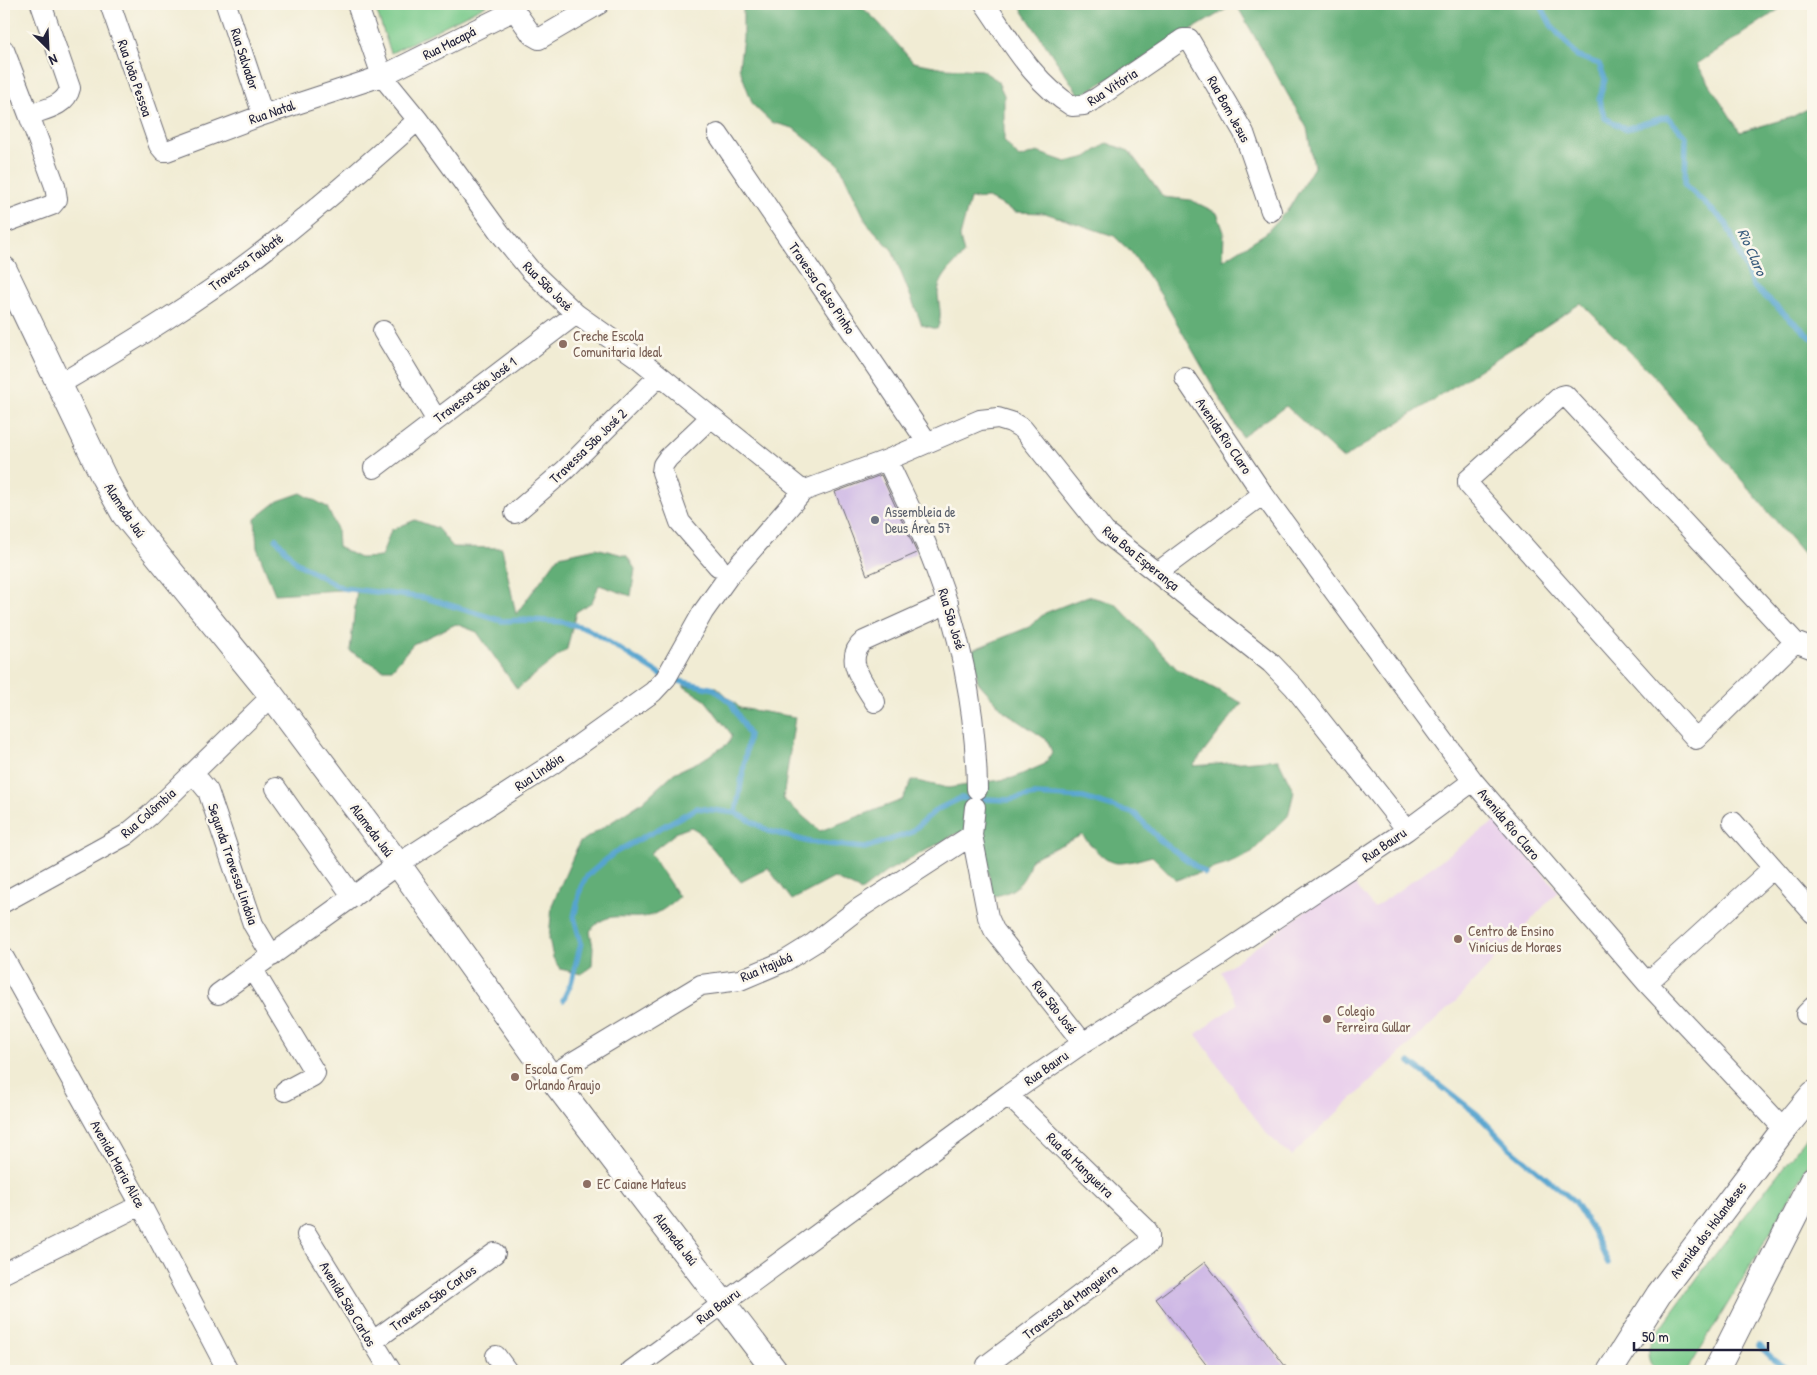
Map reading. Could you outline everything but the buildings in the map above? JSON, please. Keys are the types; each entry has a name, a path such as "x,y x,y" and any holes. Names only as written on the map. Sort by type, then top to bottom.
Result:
{"main road":[{"name":"Alameda Jaú","path":"4,271 104,478 124,514 272,696 398,864 550,1076 775,1371"},
{"name":"Avenida dos Holandeses","path":"1610,1371 1634,1330 1784,1129 1813,1094"},
{"path":"1716,1371 1813,1179"},
{"path":"1704,1371 1736,1329"},
{"path":"1632,1371 1628,1355 1634,1330"}],"street":[{"path":"29,115 63,102 68,96 70,88 41,4"},
{"name":"Rua João Pessoa","path":"110,4 158,145 164,151"},
{"name":"Rua Salvador","path":"226,4 263,115"},
{"path":"357,4 382,76"},
{"path":"512,7 532,35 539,39 599,4"},
{"name":"Rua Vitória","path":"985,4 1034,75 1046,88 1072,106 1084,106 1183,40 1189,39"},
{"name":"Rua Macapá","path":"382,76 512,7"},
{"name":"Rua Bom Jesus","path":"1189,39 1244,133 1271,211"},
{"path":"4,50 55,186 57,199 52,206 4,223"},
{"name":"Rua Natal","path":"164,151 263,115 382,76"},
{"name":"Rua São José","path":"382,76 418,120 500,233 531,271 576,314 638,358 803,492"},
{"name":"Travessa Taubaté","path":"60,384 132,341 268,248 325,202 418,120"},
{"name":"Travessa Celso Pinho","path":"718,134 927,442"},
{"name":"Travessa São José 1","path":"374,468 576,314"},
{"path":"382,331 436,419"},
{"name":"Travessa São José 2","path":"515,513 565,470 659,376"},
{"name":"Avenida Rio Claro","path":"1185,378 1263,494 1473,781 1647,984 1784,1129"},
{"path":"1565,395 1804,645 1696,739 1468,484 1468,480 1561,396 1565,395"},
{"path":"712,417 668,458 663,465 662,472 680,522 718,566"},
{"name":"Rua Boa Esperança","path":"803,492 887,460 980,420 998,418 1011,422 1023,429 1105,532 1158,572 1284,675 1407,830"},
{"name":"Rua São José","path":"887,460 934,563 963,653 972,699 976,798 972,835 988,917 994,930 1083,1043"},
{"name":"Rua Lindóia","path":"218,994 398,864 551,765 653,692 666,678 703,612 728,577 803,492"},
{"path":"1158,572 1263,494"},
{"path":"876,702 854,666 853,656 857,647 864,641 948,603"},
{"name":"Rua Colômbia","path":"4,902 126,835 272,696"},
{"name":"Segunda Travessa Lindoia","path":"193,773 208,791 253,924 272,956"},
{"name":"Rua Bauru","path":"630,1371 1008,1095 1083,1043 1219,956 1407,830 1473,781"},
{"path":"276,788 353,897"},
{"path":"1733,822 1813,913"},
{"name":"Rua Itajubá","path":"550,1076 701,985 740,980 784,961 814,943 873,899 972,835"},
{"path":"1647,984 1774,868"},
{"name":"Avenida Maria Alice","path":"4,958 141,1205 228,1371"},
{"path":"253,970 314,1071 314,1076 285,1091"},
{"name":"Rua da Mangueira","path":"1008,1095 1146,1230 1150,1238"},
{"path":"4,1273 141,1205"},
{"name":"Avenida São Carlos","path":"307,1235 390,1371"},
{"name":"Travessa da Mangueira","path":"987,1365 1149,1244 1150,1238"},
{"name":"Travessa São Carlos","path":"372,1342 495,1253"}],"shaded area":[{"name":"Colegio Ferreira Gullar","path":"1497,820 1558,891 1457,1000 1291,1156 1265,1132 1196,1034 1237,1004 1221,972 1350,879 1374,908"}],"green space":[{"path":"374,4 488,4 391,53"},
{"path":"734,4 850,4 863,8 913,62 945,68 981,70 997,80 1004,95 1004,141 1019,158 1037,152 1066,162 1087,157 1107,143 1129,151 1163,197 1191,200 1217,213 1224,232 1223,260 1266,233 1289,208 1314,167 1307,128 1236,4 1787,4 1697,64 1740,132 1792,117 1813,106 1813,565 1654,376 1581,303 1343,459 1286,406 1242,437 1161,295 1132,253 1114,236 1045,213 1015,212 988,198 970,199 960,237 964,254 947,272 939,288 939,324 937,329 922,325 892,250 867,223 839,164 793,128 771,122 753,105 739,67 743,38 743,7"},
{"path":"1018,4 1235,4 1080,96"},
{"path":"301,493 327,507 337,529 338,547 360,558 381,557 391,530 415,520 437,528 453,547 502,548 516,614 559,556 596,548 627,556 635,569 631,596 599,585 592,602 576,612 567,649 517,689 477,632 456,624 413,644 392,669 382,669 350,651 357,589 275,594 257,548 255,519 278,501"},
{"path":"1088,596 1116,604 1177,669 1242,703 1193,766 1278,759 1294,792 1288,816 1250,854 1228,864 1176,880 1152,856 1127,862 1112,862 1099,853 1082,835 1031,859 1026,874 1019,885 1008,892 993,896 981,838 958,833 886,872 861,891 834,878 792,900 768,868 741,882 698,831 691,827 677,832 650,853 679,897 653,915 610,917 603,920 590,931 593,947 592,966 581,974 560,969 553,958 549,938 552,905 579,843 641,803 674,773 702,760 729,743 732,735 705,700 683,686 717,687 740,708 795,717 783,799 820,831 902,800 912,780 948,788 1013,778 1045,764 1052,752 1047,740 1004,711 978,682 972,650 1029,627 1045,613"},
{"path":"1813,1129 1813,1155 1772,1230 1691,1365 1686,1371 1656,1371 1648,1356 1652,1340 1706,1266"}],"waterway":[{"name":"Rio Claro","path":"1540,4 1551,25 1577,56 1599,64 1605,79 1599,100 1605,118 1625,129 1667,117 1686,136 1685,185 1726,223 1753,286 1813,339"},
{"path":"276,539 297,563 342,588 426,598 502,621 562,622 586,628 666,678 714,689 731,703 749,735 736,813"},
{"path":"563,1000 571,983 581,943 574,917 581,887 587,876 614,853 697,808 736,813 769,831 809,842 865,848 910,833 936,810 961,798 1008,800 1035,795 1084,798 1135,814 1161,841 1205,873"},
{"path":"1410,1062 1477,1114 1510,1148 1574,1201 1593,1231 1608,1263"},
{"path":"1759,1345 1772,1358 1791,1371"}],"place":[{"name":"Creche Escola Comunitaria Ideal","path":"563,344"},
{"name":"Assembleia de Deus Área 57","path":"875,520"},
{"name":"Centro de Ensino Vinícius de Moraes","path":"1458,939"},
{"name":"Colegio Ferreira Gullar","path":"1327,1019"},
{"name":"Escola Com Orlando Araujo","path":"515,1077"},
{"name":"EC Caiane Mateus","path":"587,1184"}]}
